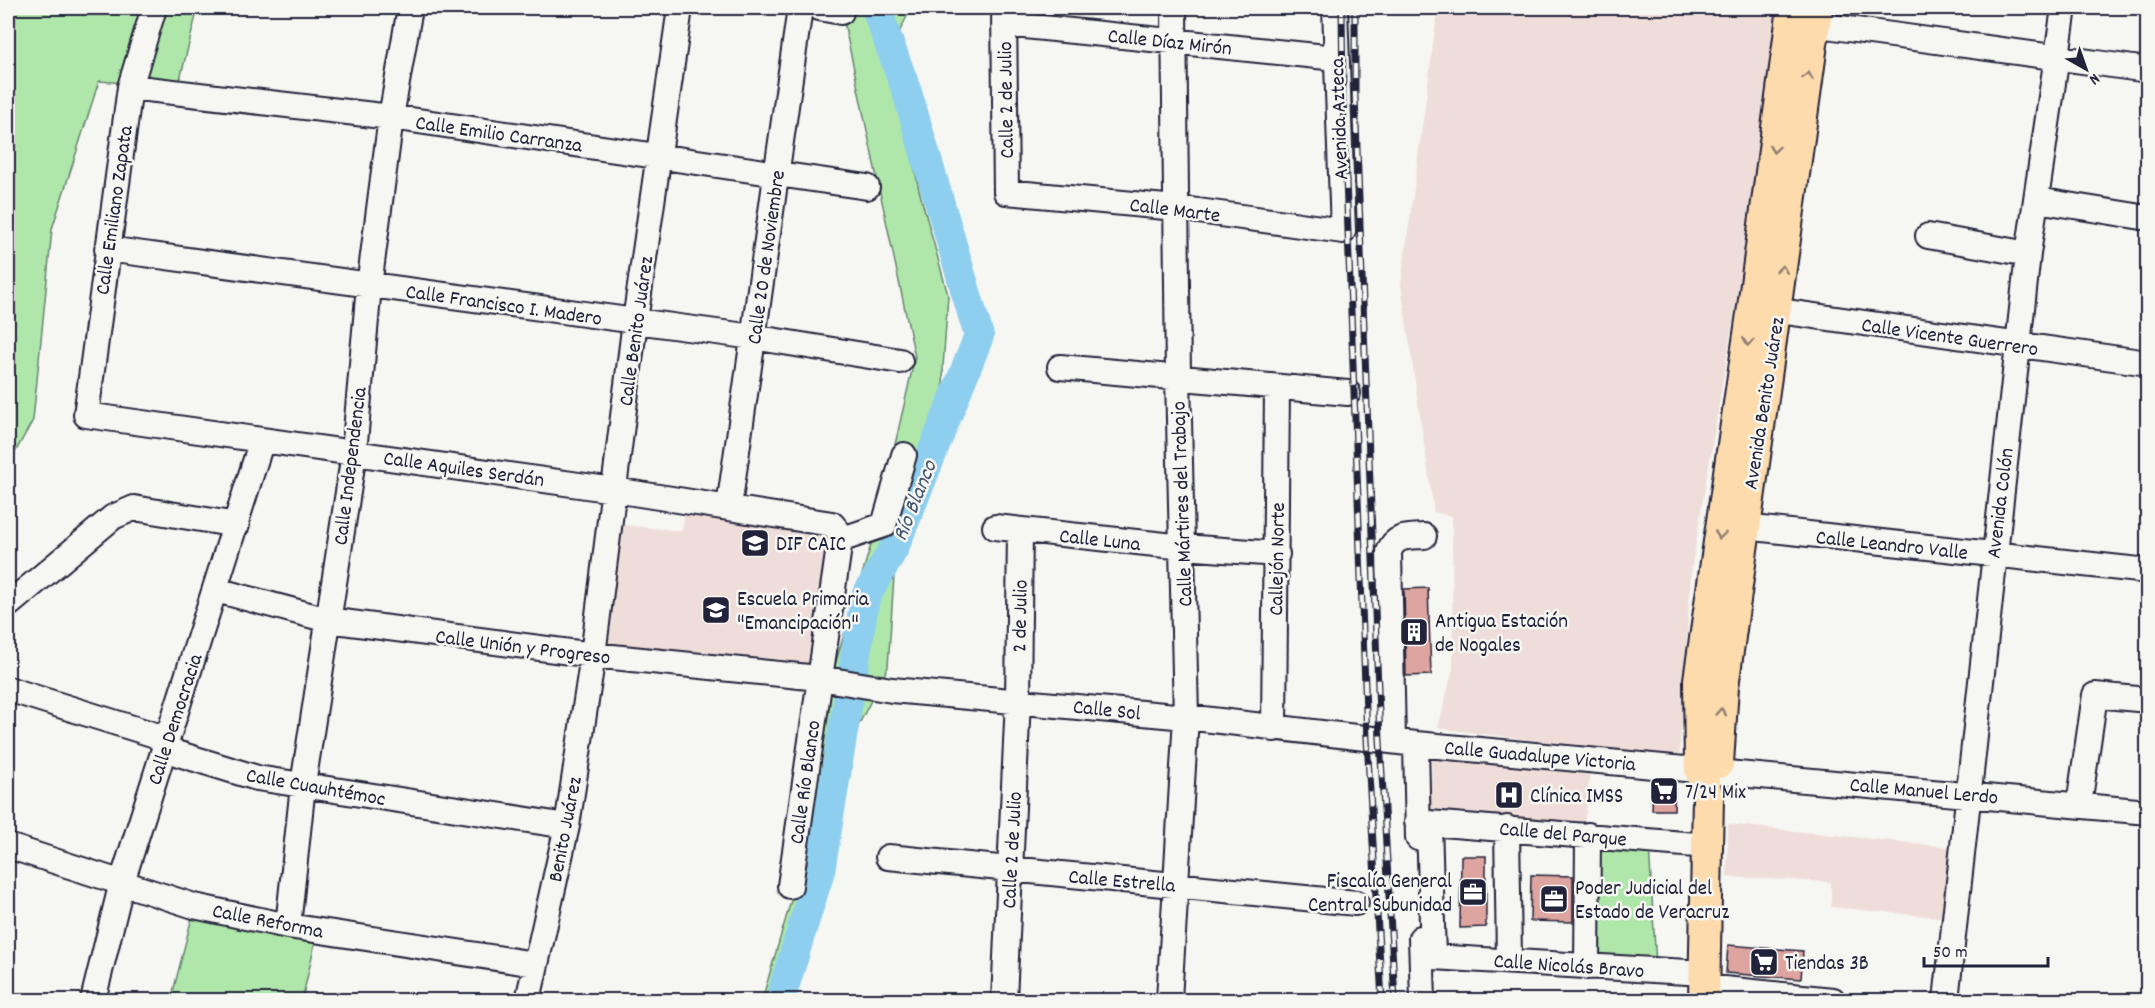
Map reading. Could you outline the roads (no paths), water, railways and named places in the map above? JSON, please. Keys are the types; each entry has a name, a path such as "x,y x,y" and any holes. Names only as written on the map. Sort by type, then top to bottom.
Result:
{"main road":[{"name":"Avenida Benito Juárez","path":"1709,779 1744,527 1765,309 1804,15"},
{"name":"Avenida Benito Juárez","path":"1704,987 1709,779 1699,680 1765,309"}],"street":[{"name":"Calle Emiliano Zapata","path":"86,415 130,87 154,8"},
{"name":"Calle Independencia","path":"288,926 303,785 354,453 369,286 391,117 410,8"},
{"name":"Calle Benito Juárez","path":"593,655 635,321 680,8"},
{"name":"Calle 20 de Noviembre","path":"729,507 800,8"},
{"name":"Calle Mártires del Trabajo","path":"1169,1000 1186,717 1184,547 1178,377 1174,8"},
{"name":"Avenida Azteca","path":"1335,8 1343,231"},
{"name":"Avenida Colón","path":"1946,1000 2028,254 2064,8"},
{"path":"1804,15 2057,58 2148,70"},
{"name":"Calle Díaz Mirón","path":"1004,16 1175,41 1336,58"},
{"name":"Calle 2 de Julio","path":"1004,16 1006,192"},
{"name":"Calle Emilio Carranza","path":"130,87 391,117 867,187"},
{"name":"Calle Marte","path":"1006,192 1176,208 1343,231"},
{"path":"2037,200 2148,218"},
{"path":"1928,236 2028,254"},
{"name":"Calle Francisco I. Madero","path":"107,249 753,337 900,362"},
{"name":"Calle Vicente Guerrero","path":"1765,309 2018,347 2148,363"},
{"path":"1060,367 1348,393"},
{"name":"Callejón Norte","path":"1274,729 1277,388"},
{"name":"Calle Aquiles Serdán","path":"86,415 729,507 832,524 839,536"},
{"name":"Calle Democracia","path":"93,1000 122,882 237,525 262,440"},
{"path":"839,536 884,525 904,455"},
{"path":"8,605 113,517 134,508 237,525"},
{"name":"Calle Luna","path":"995,527 1184,547 1277,554"},
{"name":"Calle Leandro Valle","path":"1744,527 1993,556 2148,571"},
{"name":"2 de Julio","path":"1018,700 1020,531"},
{"name":"Calle Río Blanco","path":"790,886 826,679 839,536"},
{"path":"1423,1000 1423,822 1396,742 1389,552 1391,544 1397,539 1424,536"},
{"name":"Calle Unión y Progreso","path":"216,590 328,620 593,655 826,679"},
{"name":"Benito Juárez","path":"528,1000 567,826 593,655"},
{"name":"Calle Sol","path":"826,679 892,690 1186,717 1396,742"},
{"name":"Calle Cuauhtémoc","path":"8,689 155,735 176,753 257,778 567,826"},
{"path":"2079,805 2095,695 2148,700"},
{"name":"Calle 2 de Julio","path":"1004,1000 1018,700"},
{"name":"Calle Guadalupe Victoria","path":"1396,742 1709,779"},
{"name":"Calle Manuel Lerdo","path":"1709,779 1967,793 2148,812"},
{"name":"Calle del Parque","path":"1423,822 1708,846"},
{"name":"Calle Nicolás Bravo","path":"1423,822 1433,957 1509,960 1587,967 1704,987 1833,1000"},
{"path":"1507,828 1509,960"},
{"path":"1587,967 1588,836"},
{"name":"Calle Reforma","path":"8,846 194,906 288,926 536,964"},
{"name":"Calle Estrella","path":"888,857 1010,871 1356,903"}],"waterway":[{"name":"Río Blanco","path":"780,1000 820,871 865,598 894,548 979,336 906,89 876,8"}],"railway":[{"path":"1342,8 1343,98 1367,739 1382,1000"},
{"path":"1355,8 1355,96 1380,740 1395,1000"}],"place":[{"name":"DIF CAIC","path":"755,543"},
{"name":"Escuela Primaria \"Emancipación\"","path":"716,610"},
{"name":"Antigua Estación de Nogales","path":"1414,632"},
{"name":"7/24 Mix","path":"1664,791"},
{"name":"Clínica IMSS","path":"1509,795"},
{"name":"Fiscalía General Central Subunidad","path":"1473,892"},
{"name":"Poder Judicial del Estado de Veracruz","path":"1554,899"},
{"name":"Tiendas 3B","path":"1764,962"}]}
